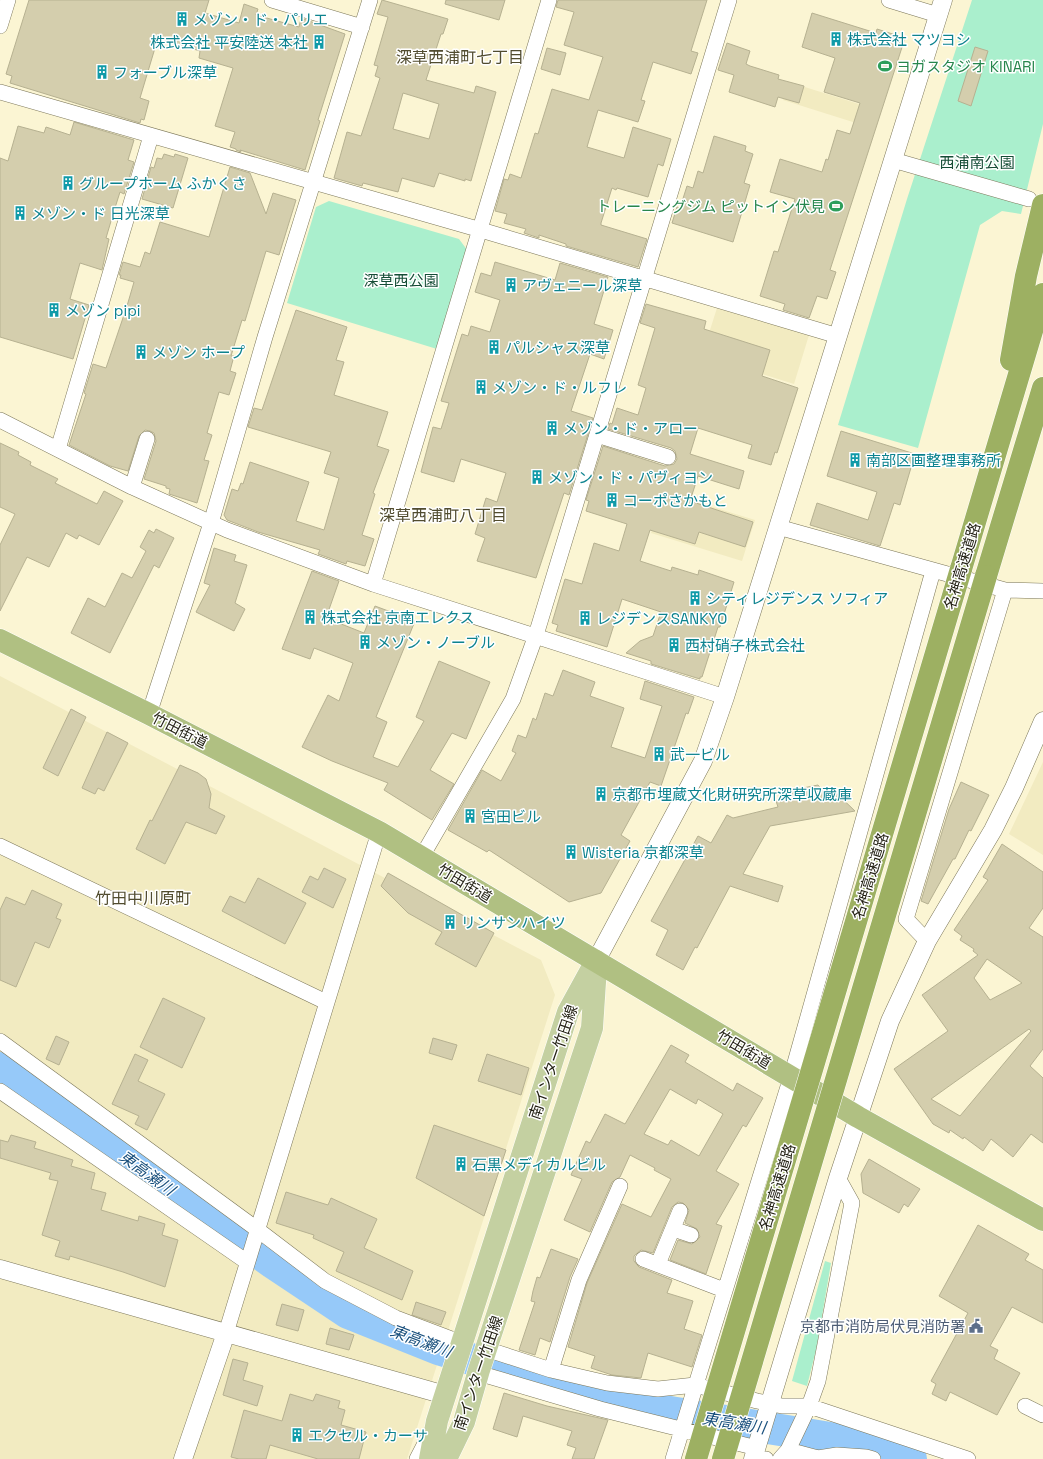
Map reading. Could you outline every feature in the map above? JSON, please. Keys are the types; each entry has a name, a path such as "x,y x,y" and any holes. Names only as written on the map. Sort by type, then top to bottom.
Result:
{"highway":[{"path":"996,450 1036,202"},
{"name":"名神高速道路","path":"696,1459 1043,294"},
{"name":"名神高速道路","path":"723,1459 1043,388"},
{"path":"1022,457 1043,401"},
{"name":"竹田街道","path":"0,640 149,714 379,832 791,1077 1043,1220"}],"main road":[{"name":"南インター竹田線","path":"430,1459 437,1421 445,1395 568,1012 596,961"},
{"name":"南インター竹田線","path":"446,1459 464,1422 482,1362 592,1028 596,961"}],"street":[{"path":"0,26 8,0"},
{"path":"272,0 362,27"},
{"path":"149,714 211,523 265,337 370,0"},
{"path":"373,584 482,230 549,0"},
{"path":"421,858 513,699 536,635 729,0"},
{"path":"596,961 703,761 725,697 941,7 890,0"},
{"path":"0,92 482,230 838,336"},
{"path":"58,449 151,136"},
{"path":"893,160 1036,202"},
{"path":"0,420 132,487 211,523 373,584 536,635 725,697"},
{"path":"597,435 668,457"},
{"path":"132,487 147,439"},
{"path":"778,527 1006,590 1043,591"},
{"path":"672,1459 791,1077 933,571"},
{"path":"927,941 906,919 1006,590"},
{"path":"482,1362 600,1409 682,1427 758,1456 770,1403 838,1178 890,1021 927,941 993,830 1014,788 1043,721"},
{"path":"183,1459 226,1333 379,832"},
{"path":"0,846 326,1002"},
{"path":"0,1041 325,1281 396,1318 461,1344"},
{"path":"0,1091 248,1261"},
{"path":"838,1178 852,1203 818,1381 810,1406 801,1420 786,1451 819,1458 838,1455 873,1459"},
{"path":"551,1370 578,1280 620,1186"},
{"path":"658,1264 680,1211"},
{"path":"673,1229 691,1235"},
{"path":"643,1259 724,1290"},
{"path":"0,1269 445,1395"},
{"path":"482,1362 551,1370 607,1383 693,1392 770,1403 810,1406 968,1459"},
{"path":"1025,1406 1043,1415"},
{"path":"417,1459 437,1421"},
{"path":"457,1459 464,1422"}],"shaded area":[{"path":"789,82 881,111 875,129 783,100"},
{"path":"717,308 809,335 794,384 702,355"},
{"path":"664,492 755,520 742,561 651,533"},
{"path":"0,676 541,960 555,995 407,1459 0,1459"},
{"path":"1043,762 1043,855 1009,834"}],"green space":[{"name":"西浦南公園","path":"972,0 1043,0 1043,124 1021,214 1002,211 980,225 918,448 838,425 907,199"},
{"name":"深草西公園","path":"329,201 459,239 468,251 437,349 287,303 316,207"},
{"path":"825,1261 831,1263 817,1346 807,1386 792,1381"}],"building":[{"path":"29,0 209,0 205,13 239,23 244,4 258,9 256,15 299,27 301,18 345,34 318,120 320,121 305,170 240,150 241,152 230,147 235,132 215,126 233,68 199,58 200,51 158,38 140,98 149,101 144,120 141,119 140,123 10,83 12,76 6,74"},
{"path":"382,0 448,19 443,34 441,34 426,80 474,93 476,86 496,92 471,181 465,179 465,181 439,173 434,187 402,178 398,192 363,183 362,186 334,178 347,132 361,136 380,78 375,76 378,66 374,65 388,17 377,14","holes":["403,93 439,104 429,139 393,129"]},
{"path":"446,0 505,0 499,20 445,4"},
{"path":"558,0 707,0 691,51 698,53 691,74 653,62 641,100 645,101 638,122 598,110 587,147 624,158 633,127 671,139 663,166 658,164 648,197 617,188 616,190 612,188 601,223 601,225 647,239 638,267 566,246 566,244 539,235 539,238 524,233 526,229 504,223 507,214 495,211 504,179 508,180 510,174 521,178 535,133 538,134 552,89 589,100 603,57 564,45 574,12 556,7"},
{"path":"812,13 876,33 877,29 905,38 830,270 836,272 827,299 817,296 809,318 783,310 785,304 760,296 774,251 778,252 795,199 770,192 780,159 822,172 826,159 828,160 837,130 850,134 860,103 824,92 835,58 802,47"},
{"path":"727,43 750,51 746,64 779,75 778,79 804,86 799,103 778,97 775,107 729,92 734,75 718,70"},
{"path":"975,47 988,51 971,106 958,101"},
{"path":"547,48 566,53 560,75 541,69"},
{"path":"74,122 134,140 128,160 134,162 124,194 120,192 106,238 109,239 102,270 80,263 70,299 89,305 73,359 0,337 0,158 8,161 18,126 44,133 46,127 70,135"},
{"path":"714,136 746,146 745,151 753,154 744,183 750,185 733,242 672,223 677,207 680,208 687,186 693,188 698,171 703,173"},
{"path":"164,154 174,157 175,154 188,158 173,208 142,199 151,167 154,168 157,158 162,159"},
{"path":"230,167 250,173 266,214 273,193 296,200 279,255 266,251 245,321 242,320 231,356 234,356 230,371 236,373 229,395 219,392 207,433 212,435 204,460 209,461 197,503 169,494 170,489 166,488 166,486 144,479 156,441 154,433 150,431 145,430 139,436 128,471 110,466 69,445 86,394 84,393 93,364 106,368 127,306 134,282 120,278 121,275 119,275 123,262 140,267 145,252 150,254 160,222 209,237"},
{"path":"495,262 555,280 560,263 608,277 594,324 613,330 604,359 590,354 571,411 593,418 569,495 564,493 536,578 477,561 485,538 475,534 486,498 497,502 506,473 461,459 454,482 421,472 433,427 441,429 449,403 441,401 462,334 468,336 471,326 490,332 500,300 475,292 481,273 491,276"},
{"path":"646,304 706,321 704,329 770,350 762,376 798,388 777,453 775,452 771,465 748,458 752,445 698,428 690,454 744,471 739,489 698,476 690,501 753,522 745,547 699,532 695,544 650,530 640,561 671,571 672,567 698,575 699,570 734,582 720,627 718,627 702,677 700,677 700,679 651,664 651,661 626,653 640,641 653,636 661,612 622,599 607,647 556,631 558,625 552,623 565,579 582,584 594,543 619,551 627,524 586,511 589,501 586,500 603,446 665,466 674,464 677,459 675,451 671,448 608,429 610,423 612,424 617,408 638,415 646,388 638,385 655,328 640,323"},
{"path":"296,310 347,327 336,360 344,362 334,395 388,412 377,446 389,450 373,493 375,494 362,535 374,539 365,566 347,561 346,564 318,554 320,550 258,532 227,520 224,515 232,489 238,491 241,483 243,484 250,462 309,482 296,521 324,530 339,478 324,473 331,452 248,427 254,408 262,410"},
{"path":"841,431 915,454 900,505 894,503 880,546 810,525 817,503 868,520 877,492 827,476"},
{"path":"0,443 19,452 18,455 31,462 30,465 58,479 55,483 97,504 104,491 123,501 99,545 79,535 77,539 66,533 49,567 27,557 0,611 0,545 15,514 0,507"},
{"path":"156,529 174,538 159,568 154,565 110,653 71,633 88,598 105,607 122,573 132,578 146,551 140,547 149,530 154,533"},
{"path":"214,548 236,555 234,561 247,565 235,603 245,609 234,631 196,612 210,585 204,583"},
{"path":"312,571 339,581 326,618 364,633 375,606 415,621 376,717 387,722 373,757 398,767 424,721 416,717 439,661 490,682 466,739 452,733 430,770 454,784 432,820 384,790 388,783 332,761 302,747 328,695 339,701 353,663 314,648 310,659 282,649"},
{"path":"563,670 595,682 590,696 624,708 611,747 645,758 662,706 640,699 645,681 694,697 688,714 686,713 661,786 650,782 621,835 630,841 601,893 569,902 489,850 487,852 448,830 482,770 501,781 516,753 512,751 518,735 526,738 533,718 536,720 545,693 553,696"},
{"path":"71,709 86,717 58,776 43,768"},
{"path":"107,732 128,743 104,791 98,788 95,794 82,788"},
{"path":"180,765 198,773 206,779 211,794 209,808 225,816 216,834 186,822 165,864 136,849"},
{"path":"961,782 989,795 971,831 969,830 955,859 953,859 928,904 921,901 949,809"},
{"path":"818,785 823,791 831,788 855,811 770,826 743,874 783,886 778,902 730,886 697,948 695,947 683,970 656,955 668,930 651,921 698,836 711,843 727,815 733,818 778,807 776,801 790,798 788,791"},
{"path":"1002,844 1043,872 1043,908 1029,928 1043,937 1043,1049 1030,1066 1043,1078 1043,1143 1031,1134 1013,1157 991,1139 983,1151 964,1137 963,1139 950,1130 949,1133 933,1124 894,1069 948,1031 922,995 978,955 973,951 974,949 960,940 962,936 954,930 988,880 983,877","holes":["987,959 1022,983 990,1000 974,978","1029,1029 1031,1031 960,1116 931,1099"]},
{"path":"324,868 346,879 333,908 302,892 310,876 318,880"},
{"name":"リンサンハイツ","path":"388,873 494,933 476,967 435,944 442,932 408,913 381,886"},
{"path":"258,878 306,903 285,944 222,911 230,896 245,903"},
{"path":"32,890 62,904 56,918 61,920 49,948 35,942 16,987 0,980 0,910 6,897 25,905"},
{"path":"163,998 205,1018 182,1068 140,1047"},
{"path":"56,1036 69,1042 59,1065 46,1059"},
{"path":"433,1038 457,1045 452,1060 429,1053"},
{"path":"671,1045 689,1055 685,1062 733,1091 737,1083 763,1098 746,1127 743,1125 716,1171 739,1184 716,1224 722,1226 706,1274 670,1260 678,1240 692,1244 700,1237 697,1229 685,1223 689,1210 683,1203 678,1202 672,1207 653,1253 641,1250 634,1256 634,1261 639,1267 672,1280 667,1293 693,1301 684,1329 702,1335 692,1367 648,1353 641,1378 612,1375 591,1368 595,1356 568,1347 587,1283 622,1204 651,1217 671,1179 654,1170 655,1168 630,1155 620,1177 612,1182 590,1232 564,1220 582,1179 571,1175 586,1141 590,1143 605,1114 625,1124","holes":["670,1089 696,1104 698,1099 723,1114 699,1156 671,1140 668,1145 644,1134"]},
{"path":"135,1054 148,1060 138,1081 165,1094 147,1130 135,1124 139,1116 112,1104"},
{"path":"487,1054 529,1068 521,1095 478,1081"},
{"name":"石黒メディカルビル","path":"434,1125 506,1150 484,1216 416,1178"},
{"path":"11,1135 36,1142 34,1148 73,1160 71,1166 95,1173 91,1189 106,1193 101,1210 138,1221 139,1216 165,1224 162,1235 178,1240 165,1287 123,1272 70,1256 69,1260 55,1256 60,1241 42,1235 58,1181 49,1179 51,1173 0,1158 0,1140 8,1142"},
{"path":"869,1159 920,1189 908,1207 904,1204 899,1213 863,1193 861,1174"},
{"path":"286,1192 328,1205 331,1198 377,1219 364,1248 413,1271 402,1300 336,1271 344,1252 313,1238 314,1235 276,1223"},
{"path":"978,1225 1029,1254 1025,1260 1043,1270 1043,1323 1012,1307 990,1346 998,1350 994,1359 1020,1373 997,1415 950,1392 946,1401 932,1394 936,1384 931,1381 968,1313 939,1296"},
{"path":"551,1249 578,1259 570,1277 550,1342 540,1338 535,1355 519,1350 535,1302 531,1301 537,1277 540,1278"},
{"path":"416,1302 446,1312 441,1325 412,1315"},
{"path":"282,1304 304,1310 298,1331 276,1325"},
{"path":"330,1328 354,1335 349,1350 326,1344"},
{"path":"233,1359 248,1363 243,1380 263,1386 257,1406 223,1395"},
{"path":"504,1393 547,1406 608,1420 594,1459 572,1459 576,1448 567,1445 572,1431 523,1416 517,1437 493,1429"},
{"path":"290,1394 313,1401 316,1394 340,1401 338,1408 345,1410 341,1425 366,1432 359,1459 318,1459 270,1445 266,1459 239,1459 231,1457 244,1410 282,1421"}],"waterway":[{"name":"東高瀬川","path":"0,1068 273,1263 348,1313 438,1349 585,1394 664,1411 867,1444 911,1459"}],"place":[{"name":"メゾン・ド・パリエ","path":"182,19"},
{"name":"株式会社 マツヨシ","path":"836,39"},
{"name":"株式会社 平安陸送 本社","path":"319,42"},
{"name":"ヨガスタジオ KINARI","path":"885,66"},
{"name":"フォーブル深草","path":"102,72"},
{"name":"グループホーム ふかくさ","path":"68,183"},
{"name":"トレーニングジム ピットイン伏見","path":"836,206"},
{"name":"メゾン・ド 日光深草","path":"20,213"},
{"name":"アヴェニール深草","path":"511,285"},
{"name":"メゾン pipi","path":"54,310"},
{"name":"パルシャス深草","path":"494,347"},
{"name":"メゾン ホープ","path":"141,352"},
{"name":"メゾン・ド・ルフレ","path":"481,387"},
{"name":"メゾン・ド・アロー","path":"552,428"},
{"name":"南部区画整理事務所","path":"855,460"},
{"name":"メゾン・ド・パヴィヨン","path":"537,477"},
{"name":"コーポさかもと","path":"612,500"},
{"name":"シティレジデンス ソフィア","path":"695,598"},
{"name":"株式会社 京南エレクス","path":"310,617"},
{"name":"レジデンスSANKYO","path":"585,618"},
{"name":"メゾン・ノーブル","path":"365,642"},
{"name":"西村硝子株式会社","path":"674,645"},
{"name":"武一ビル","path":"659,754"},
{"name":"京都市埋蔵文化財研究所深草収蔵庫","path":"601,794"},
{"name":"宮田ビル","path":"470,816"},
{"name":"Wisteria 京都深草","path":"571,852"},
{"name":"リンサンハイツ","path":"450,922"},
{"name":"石黒メディカルビル","path":"461,1164"},
{"name":"京都市消防局伏見消防署","path":"976,1326"},
{"name":"エクセル・カーサ","path":"297,1435"}],"district":[{"name":"深草西浦町七丁目","path":"460,57"},
{"name":"深草西浦町八丁目","path":"443,515"},
{"name":"竹田中川原町","path":"143,898"}]}
